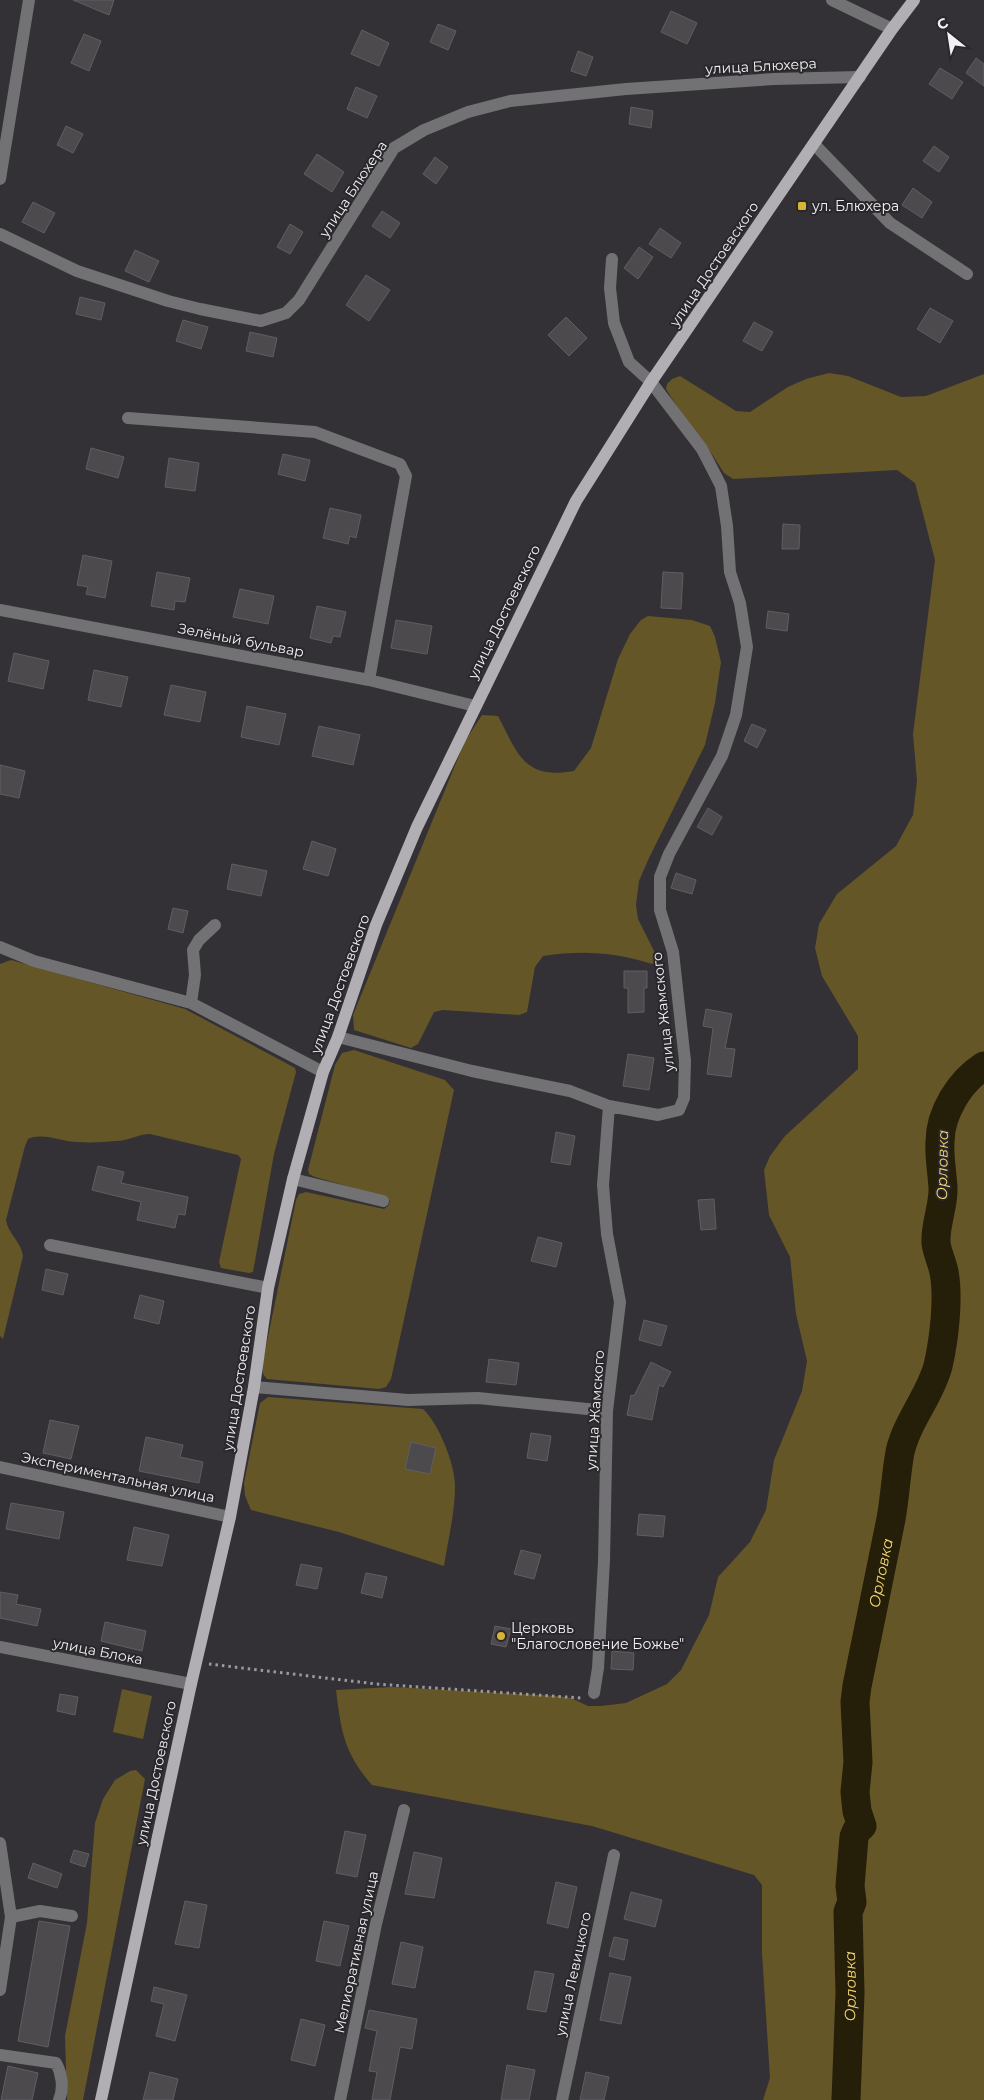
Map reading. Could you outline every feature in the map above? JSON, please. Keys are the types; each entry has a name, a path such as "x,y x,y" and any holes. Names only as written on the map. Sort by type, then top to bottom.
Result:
{"main road":[{"name":"улица Достоевского","path":"100,2100 191,1684 230,1517 254,1387 268,1288 294,1179 323,1072 388,898 417,827 576,501 651,382 914,0"}],"street":[{"path":"0,179 28,0"},
{"path":"832,0 892,30"},
{"name":"улица Блюхера","path":"0,234 77,271 168,301 261,321 286,313 299,300 394,148 424,130 468,112 510,101 626,89 774,79 860,77"},
{"path":"814,144 890,223 967,274"},
{"path":"612,259 610,288 614,323 628,362 651,382"},
{"name":"улица Жамского","path":"594,1692 598,1668 604,1561 607,1411 620,1302 607,1234 603,1185 609,1106 658,1115 679,1110 684,1098 686,1061 673,952 660,910 660,877 669,854 722,756 736,715 747,647 740,603 730,572 727,526 721,486 702,449 651,382"},
{"path":"128,418 316,432 400,464 406,476 369,680"},
{"name":"Зелёный бульвар","path":"0,610 369,680 475,706"},
{"path":"191,1002 195,976 193,950 199,940 215,924"},
{"path":"0,947 34,961 191,1002 323,1072"},
{"path":"338,1036 472,1071 570,1091 609,1106"},
{"path":"294,1179 383,1201"},
{"path":"50,1245 268,1288"},
{"path":"254,1387 408,1400 478,1398 607,1411"},
{"name":"Экспериментальная улица","path":"0,1467 230,1517"},
{"name":"улица Блока","path":"0,1647 191,1684"},
{"name":"Мелиоративная улица","path":"340,2100 376,1924 404,1810"},
{"path":"0,1843 4,1886 11,1917 0,1990"},
{"name":"улица Левицкого","path":"562,2100 614,1855"},
{"path":"11,1917 40,1911 72,1916"},
{"path":"0,2055 56,2063 61,2072 62,2094 59,2100"}],"path":[{"path":"196,1663 376,1684 585,1698 594,1692"}],"shaded area":[{"path":"829,373 848,376 901,397 926,396 984,374 984,2100 763,2100 770,2078 762,1953 762,1885 754,1875 592,1826 372,1785 355,1762 345,1741 336,1690 393,1687 557,1696 571,1698 588,1706 626,1703 667,1684 681,1670 709,1615 718,1577 750,1542 766,1510 774,1460 802,1391 807,1361 796,1314 790,1257 769,1215 764,1170 770,1156 785,1136 858,1069 858,1036 822,976 815,948 819,924 837,894 896,846 913,815 917,781 913,734 935,560 915,483 897,470 733,479 724,473 704,442 686,421 666,389 667,384 672,379 680,376 736,411 750,412 788,387 806,379"},
{"path":"648,616 692,620 710,626 715,637 721,662 715,703 705,745 639,881 636,905 638,919 657,957 657,962 652,964 598,953 543,956 535,967 527,1012 519,1015 443,1010 434,1012 418,1044 411,1048 354,1030 353,1015 465,741 482,715 498,716 511,742 525,761 533,768 544,772 557,773 574,771 591,748 618,659 630,634 641,620"},
{"path":"11,960 185,1009 295,1068 296,1072 274,1154 253,1272 221,1268 219,1262 241,1159 238,1155 150,1134 120,1141 92,1142 71,1142 46,1137 34,1137 28,1139 25,1146 6,1220 9,1229 20,1246 23,1256 3,1339 0,1336 0,964"},
{"path":"354,1050 445,1080 454,1090 391,1379 386,1387 379,1389 267,1379 263,1374 262,1366 296,1200 299,1194 306,1192 384,1209 390,1201 385,1197 315,1177 309,1174 308,1170 335,1065 342,1053"},
{"path":"268,1397 423,1409 440,1434 449,1456 454,1477 454,1506 444,1566 339,1532 251,1510 245,1496 244,1483 260,1403"},
{"path":"122,1689 152,1696 143,1739 113,1732"},
{"path":"136,1770 145,1779 83,2100 67,2100 65,2036 87,1923 95,1823 103,1799 115,1780 130,1771"}],"building":[{"path":"73,0 114,0 109,15"},
{"path":"671,11 697,23 687,44 661,32"},
{"path":"438,24 456,31 448,50 430,42"},
{"path":"362,30 389,43 379,66 351,54"},
{"path":"84,34 101,41 89,71 71,63"},
{"path":"578,51 593,57 586,76 571,71"},
{"path":"976,58 984,64 984,86 966,73"},
{"path":"940,68 963,82 952,99 929,84"},
{"path":"356,87 377,96 367,118 347,109"},
{"path":"631,107 653,111 651,128 629,124"},
{"path":"66,126 83,134 73,153 57,145"},
{"path":"934,146 949,157 939,172 923,161"},
{"path":"317,154 344,172 332,192 304,174"},
{"path":"435,157 448,167 436,184 423,174"},
{"path":"913,188 932,202 922,218 902,205"},
{"path":"33,202 55,213 44,233 22,222"},
{"path":"382,211 400,223 390,238 372,226"},
{"path":"290,224 303,232 290,254 277,247"},
{"path":"660,228 681,243 671,258 649,244"},
{"path":"639,247 653,257 638,279 624,268"},
{"path":"135,250 159,261 149,282 125,271"},
{"path":"366,275 390,290 369,321 346,305"},
{"path":"80,297 105,303 101,320 76,314"},
{"path":"930,308 953,321 940,343 917,329"},
{"path":"566,317 587,338 569,356 548,335"},
{"path":"183,320 208,327 201,349 176,341"},
{"path":"754,322 773,332 762,351 743,341"},
{"path":"250,332 277,338 273,357 246,351"},
{"path":"91,448 124,457 118,478 86,469"},
{"path":"283,454 310,460 305,481 278,474"},
{"path":"169,458 199,463 195,491 165,487"},
{"path":"330,508 361,515 356,538 350,536 348,544 323,538"},
{"path":"783,524 800,525 799,549 782,549"},
{"path":"83,555 112,561 105,598 86,594 88,587 77,585"},
{"path":"157,572 190,578 185,602 175,601 174,610 151,606"},
{"path":"663,572 683,573 681,609 661,608"},
{"path":"240,589 274,596 268,624 233,617"},
{"path":"317,606 346,612 340,637 333,636 331,643 310,638"},
{"path":"768,611 789,614 787,631 766,628"},
{"path":"396,620 432,626 427,654 391,648"},
{"path":"14,653 49,661 43,689 8,681"},
{"path":"94,670 128,677 121,707 88,700"},
{"path":"171,685 206,692 200,722 164,715"},
{"path":"247,706 286,714 279,745 241,737"},
{"path":"752,724 766,730 757,748 744,741"},
{"path":"319,726 360,735 353,765 312,756"},
{"path":"0,765 25,771 19,798 0,794"},
{"path":"708,808 722,817 712,835 697,827"},
{"path":"312,841 336,849 328,876 303,869"},
{"path":"232,864 267,871 261,896 227,889"},
{"path":"676,873 696,880 692,894 671,888"},
{"path":"173,908 188,911 183,933 168,929"},
{"path":"624,971 647,971 647,988 644,988 644,1012 628,1013 628,988 624,988"},
{"path":"706,1009 732,1014 725,1048 735,1049 731,1077 707,1074 713,1028 703,1026"},
{"path":"628,1054 654,1058 649,1090 623,1086"},
{"path":"556,1132 575,1136 570,1165 551,1162"},
{"path":"98,1166 124,1172 121,1183 188,1197 185,1215 178,1214 175,1228 137,1220 141,1202 92,1190"},
{"path":"714,1199 716,1229 701,1230 698,1200"},
{"path":"538,1237 562,1243 556,1267 531,1261"},
{"path":"46,1269 68,1274 63,1295 42,1290"},
{"path":"140,1295 164,1301 159,1324 134,1318"},
{"path":"644,1320 667,1326 661,1346 639,1340"},
{"path":"489,1359 519,1363 516,1385 486,1382"},
{"path":"651,1362 671,1372 663,1387 659,1385 652,1420 627,1415 631,1395 634,1396"},
{"path":"50,1420 79,1426 71,1459 43,1453"},
{"path":"531,1433 551,1436 547,1461 527,1458"},
{"path":"146,1437 183,1445 180,1457 203,1462 199,1483 139,1471"},
{"path":"411,1442 436,1448 430,1474 405,1469"},
{"path":"11,1503 64,1512 59,1539 6,1529"},
{"path":"639,1514 665,1516 663,1537 637,1535"},
{"path":"134,1527 169,1535 162,1566 127,1560"},
{"path":"521,1550 541,1555 534,1579 514,1574"},
{"path":"301,1564 322,1568 317,1589 296,1585"},
{"path":"366,1573 387,1577 382,1598 361,1593"},
{"path":"0,1592 18,1595 16,1604 41,1609 37,1626 0,1618"},
{"path":"105,1622 146,1631 142,1651 101,1641"},
{"name":"Церковь \"Благословение Божье\"","path":"495,1626 511,1629 506,1647 491,1644"},
{"path":"612,1651 634,1653 633,1670 611,1669"},
{"path":"60,1694 78,1697 75,1715 57,1711"},
{"path":"345,1831 366,1835 357,1877 336,1873"},
{"path":"74,1850 89,1854 85,1867 70,1862"},
{"path":"414,1852 442,1858 434,1898 405,1894"},
{"path":"33,1863 62,1874 57,1888 28,1878"},
{"path":"556,1882 577,1887 568,1928 547,1923"},
{"path":"631,1892 662,1900 655,1927 624,1919"},
{"path":"185,1901 207,1905 199,1948 175,1944"},
{"path":"39,1921 70,1926 48,2047 18,2041"},
{"path":"324,1921 349,1926 340,1966 316,1961"},
{"path":"614,1937 628,1940 624,1960 609,1956"},
{"path":"401,1942 423,1947 415,1988 392,1984"},
{"path":"535,1971 554,1974 546,2012 527,2009"},
{"path":"610,1973 631,1977 621,2024 600,2020"},
{"path":"154,1987 187,1995 175,2041 156,2036 164,2004 151,2001"},
{"path":"369,2010 417,2019 412,2049 400,2047 390,2100 372,2100 377,2072 369,2071 377,2031 365,2028"},
{"path":"301,2019 325,2025 315,2066 291,2060"},
{"path":"507,2065 535,2070 529,2100 501,2100"},
{"path":"8,2066 38,2073 32,2100 1,2100"},
{"path":"150,2072 178,2079 173,2100 143,2100"},
{"path":"586,2072 609,2077 604,2100 580,2100"}],"waterway":[{"name":"Орловка","path":"846,2100 850,1993 848,1912 852,1902 850,1886 854,1837 857,1830 862,1826 857,1811 855,1792 858,1762 855,1702 857,1686 891,1519 900,1452 908,1430 930,1388 938,1366 942,1344 946,1306 945,1282 936,1243 943,1194 940,1153 941,1131 953,1099 967,1080 984,1066"}],"place":[{"name":"ул. Блюхера","path":"802,206"},
{"name":"Церковь \"Благословение Божье\"","path":"501,1636"}]}
